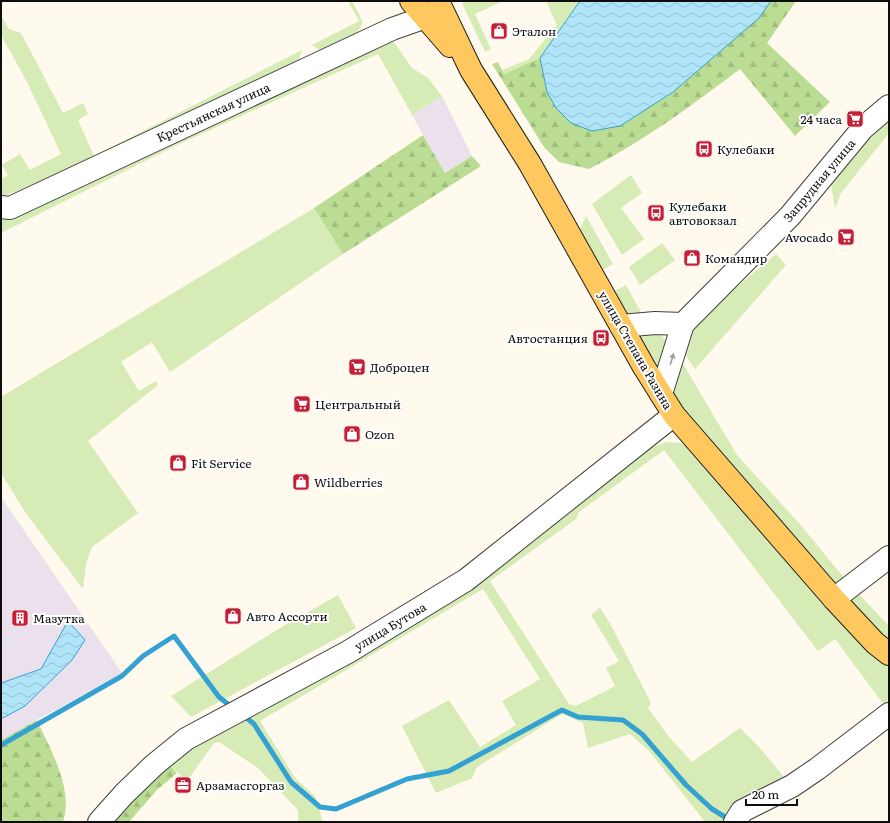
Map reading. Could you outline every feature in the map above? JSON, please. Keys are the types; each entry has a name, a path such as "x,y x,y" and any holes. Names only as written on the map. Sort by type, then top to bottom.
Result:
{"main road":[{"name":"улица Степана Разина","path":"411,1 432,9 471,70 530,164 621,326 674,415 834,599 875,643 889,654"}],"street":[{"name":"Крестьянская улица","path":"1,208 10,208 432,9"},
{"name":"Запрудная улица","path":"661,394 683,324 790,216 863,128 889,106"},
{"path":"621,326 655,323 683,324"},
{"name":"улица Бутова","path":"99,822 124,794 149,770 186,739 348,652 466,580 674,415"},
{"path":"834,599 889,557"},
{"path":"735,822 742,811 792,786 817,770 889,714"}],"shaded area":[{"path":"442,96 472,156 445,173 412,115"},
{"path":"1,497 122,673 1,740"}],"green space":[{"path":"348,1 352,1 363,22 355,37 323,52 312,45 359,21"},
{"path":"465,1 503,1 475,14 491,49 485,52 462,3"},
{"path":"546,1 580,1 540,58 504,74 502,70 529,59 557,25"},
{"path":"771,1 796,1 767,43 830,102 795,136 740,69 685,110 648,135 589,169 559,162 544,147 492,64 498,62 504,74 540,58 547,92 758,18"},
{"path":"1,16 9,29 21,33 63,113 83,103 88,114 78,120 94,156 302,50 299,59 288,71 102,158 1,197 1,179 8,175 2,165 20,154 30,170 61,154 27,82 1,35"},
{"path":"391,38 412,68 428,78 442,96 412,115 378,54 177,145 1,233 1,217"},
{"path":"485,69 541,158 534,156 481,72"},
{"path":"889,112 889,133 841,193 835,209 830,178"},
{"path":"423,135 445,173 472,156 481,166 343,254 314,208"},
{"path":"631,175 642,193 621,208 644,239 622,255 592,204"},
{"path":"314,208 343,254 170,372 152,342 121,362 139,391 156,381 158,385 88,441 138,513 92,547 86,564 83,589 25,512 1,473 1,397"},
{"path":"586,216 613,264 601,271 579,231"},
{"path":"662,243 675,260 640,285 629,267"},
{"path":"776,254 786,265 695,369 681,349 689,336 724,298"},
{"path":"626,285 642,314 626,314 613,292"},
{"path":"657,330 667,342 659,375 635,333"},
{"path":"679,357 737,455 798,522 846,580 839,587 683,414 671,393"},
{"path":"667,442 681,443 695,451 889,661 889,707 887,709 835,639 818,651 664,450 579,512 576,519 490,581 569,704 576,706 615,686 606,668 619,661 591,615 600,607 612,627 651,703 648,708 669,737 692,762 740,728 761,749 788,782 728,822 705,822 650,752 630,734 588,748 583,723 562,714 477,767 472,778 436,793 402,726 449,700 480,747 516,725 502,701 540,679 483,589 260,721 296,779 315,796 323,822 298,822 298,810 258,768 219,742 214,743 187,781 167,762 254,712 649,448"},
{"path":"857,592 889,626 889,640 849,598"},
{"path":"338,595 356,628 191,717 171,696 280,628"},
{"path":"37,720 54,756 63,783 66,809 63,822 1,822 1,740"},
{"path":"167,762 177,773 157,790 129,822 109,822"}],"water":[{"path":"580,1 771,1 759,18 673,92 620,126 592,131 571,123 556,108 547,92 540,58"},
{"path":"68,621 85,640 72,660 25,706 1,719 1,683 41,669"}],"waterway":[{"path":"1,745 122,676 143,656 174,636 219,697 233,708"},
{"path":"243,715 254,724 291,782 320,807 336,809 407,779 449,771 562,710 578,717 623,720 642,734 686,785 712,809 730,820"}],"place":[{"name":"Эталон","path":"499,31"},
{"name":"24 часа","path":"855,119"},
{"name":"Кулебаки","path":"704,149"},
{"name":"Кулебаки автовокзал","path":"656,213"},
{"name":"Avocado","path":"846,237"},
{"name":"Командир","path":"692,258"},
{"name":"Автостанция","path":"601,338"},
{"name":"Доброцен","path":"357,367"},
{"name":"Центральный","path":"302,404"},
{"name":"Ozon","path":"352,434"},
{"name":"Fit Service","path":"178,463"},
{"name":"Wildberries","path":"301,482"},
{"name":"Авто Ассорти","path":"233,616"},
{"name":"Мазутка","path":"20,618"},
{"name":"Арзамасгоргаз","path":"183,785"}]}
